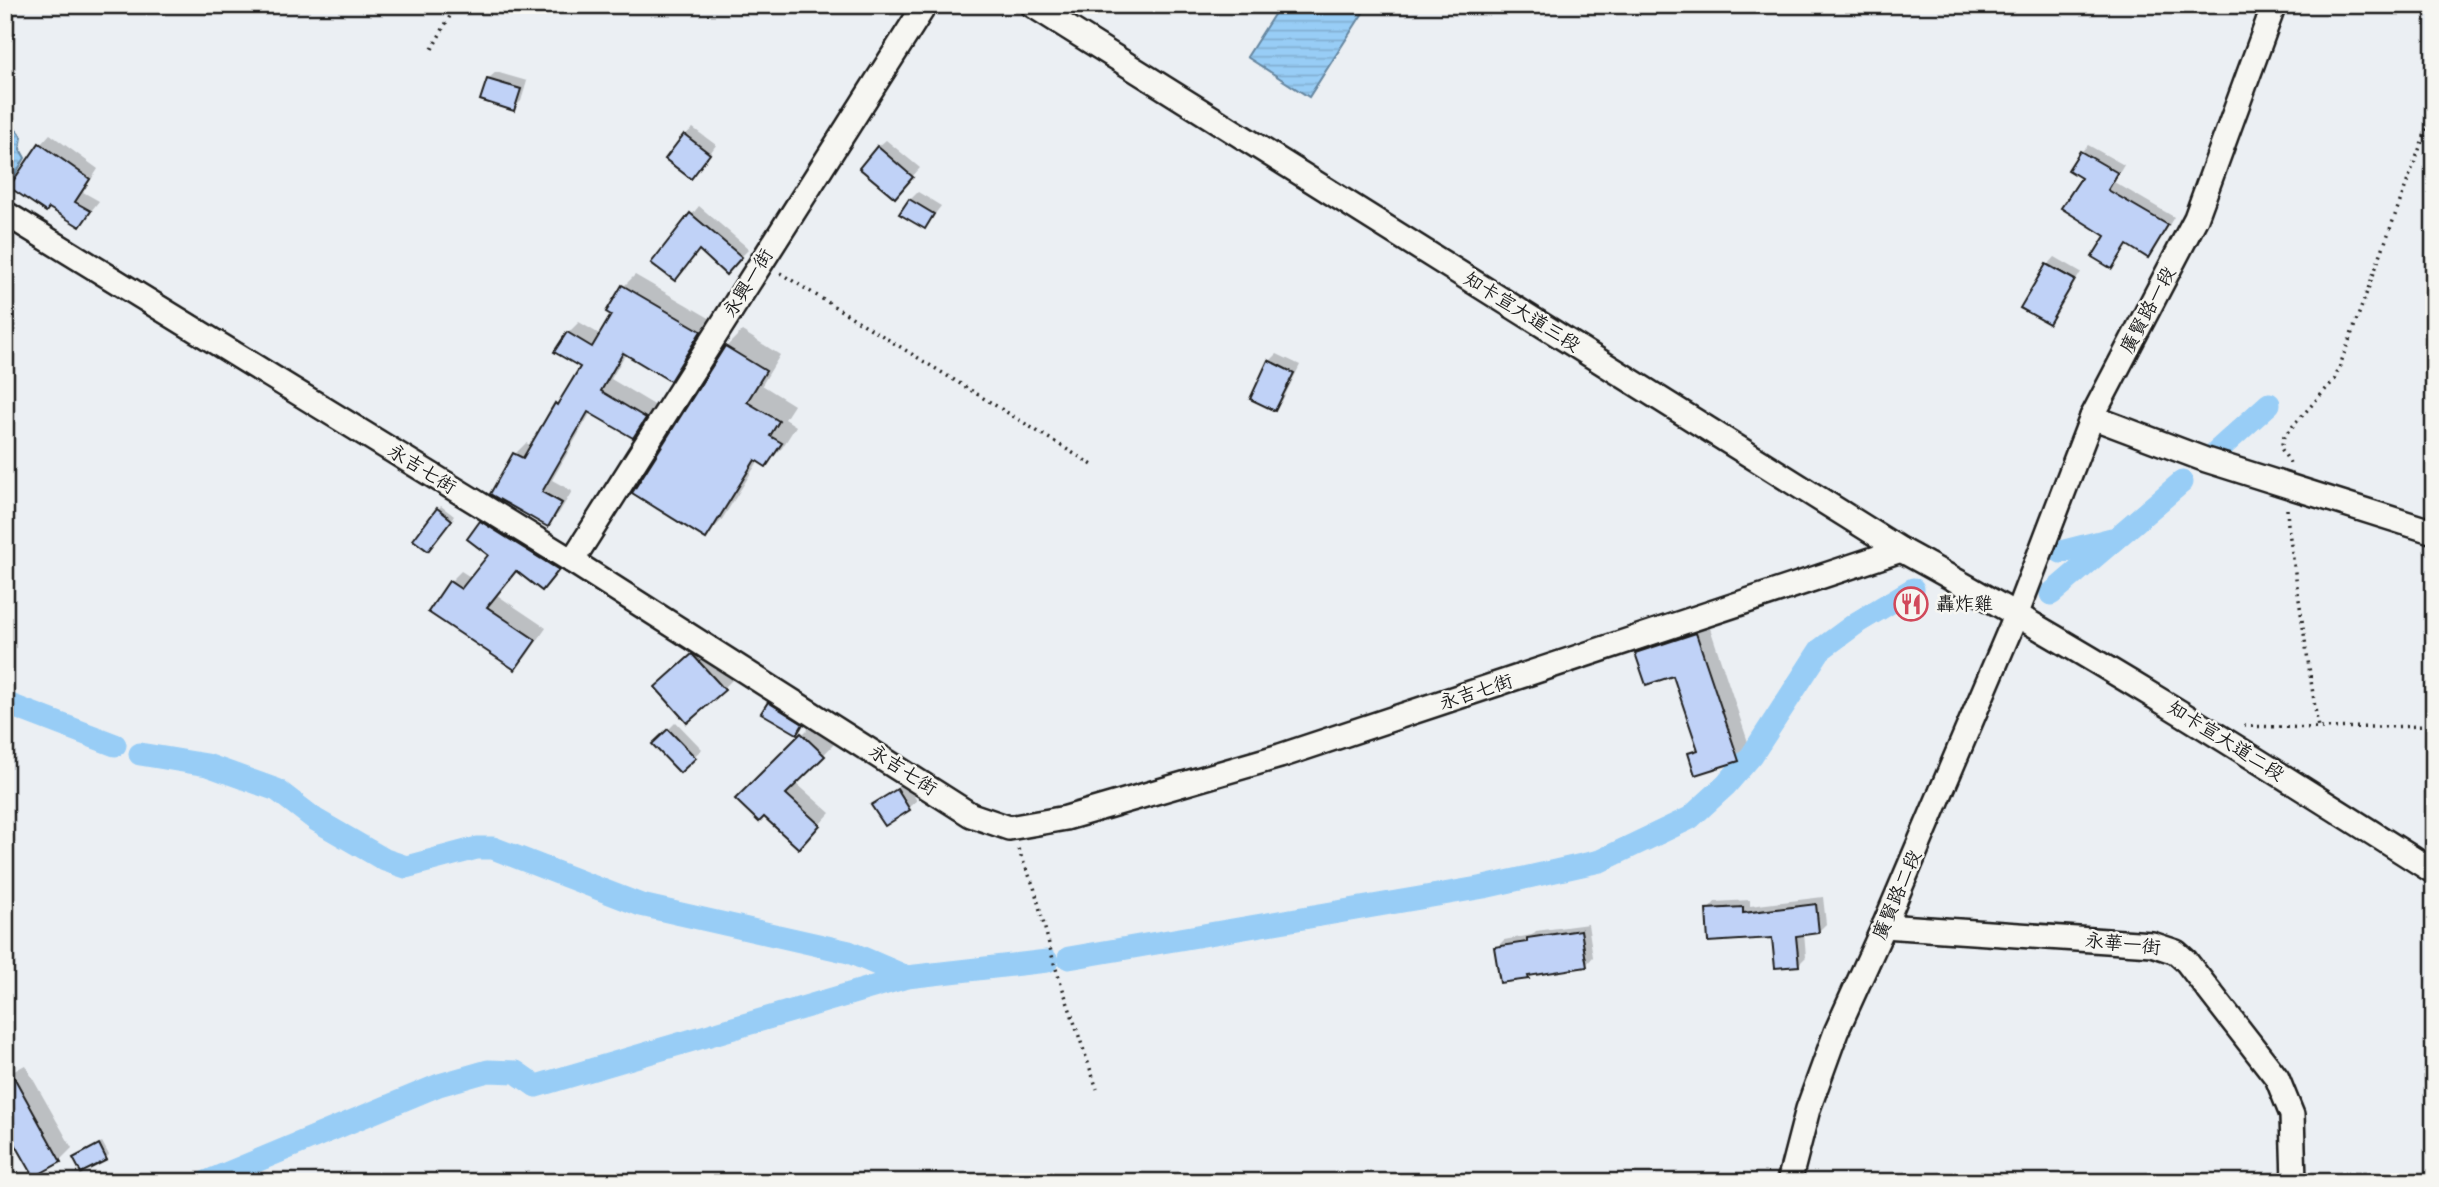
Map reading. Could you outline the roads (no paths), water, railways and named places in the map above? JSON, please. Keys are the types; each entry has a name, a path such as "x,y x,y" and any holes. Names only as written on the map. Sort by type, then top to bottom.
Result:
{"street":[{"name":"永興一街","path":"572,561 925,5"},
{"name":"知卡宣大道三段","path":"1032,5 1901,550 2017,613"},
{"name":"廣賢路一段","path":"2017,613 2092,417 2196,218 2274,5"},
{"name":"永吉七街","path":"5,213 572,561 971,815 1009,828 1066,818 1280,756 1901,550"},
{"path":"2092,417 2206,460 2434,532"},
{"name":"知卡宣大道二段","path":"2017,613 2200,724 2434,872"},
{"name":"廣賢路二段","path":"1789,1182 1808,1109 1836,1032 2017,613"},
{"name":"永華一街","path":"1884,926 2152,944 2176,952 2186,961 2277,1078 2292,1115 2294,1182"}],"water":[{"path":"1280,5 1368,5 1309,97 1247,57"},
{"path":"14,127 22,137 20,149 25,158 11,181 5,181 5,136 8,136"}],"waterway":[{"path":"2217,451 2269,404"},
{"path":"2051,594 2182,482"},
{"path":"2061,552 2112,539"},
{"path":"1069,958 1484,887 1600,861 1690,818 1726,785 1752,755 1820,650 1858,622 1913,589"},
{"path":"5,703 115,745"},
{"path":"140,754 207,765 277,790 316,820 385,860 406,867 477,848 493,848 641,905 849,952 907,977"},
{"path":"206,1182 439,1085 488,1071 516,1072 536,1086 907,977 1047,961"}],"place":[{"name":"轟炸雞","path":"1911,604"}]}
